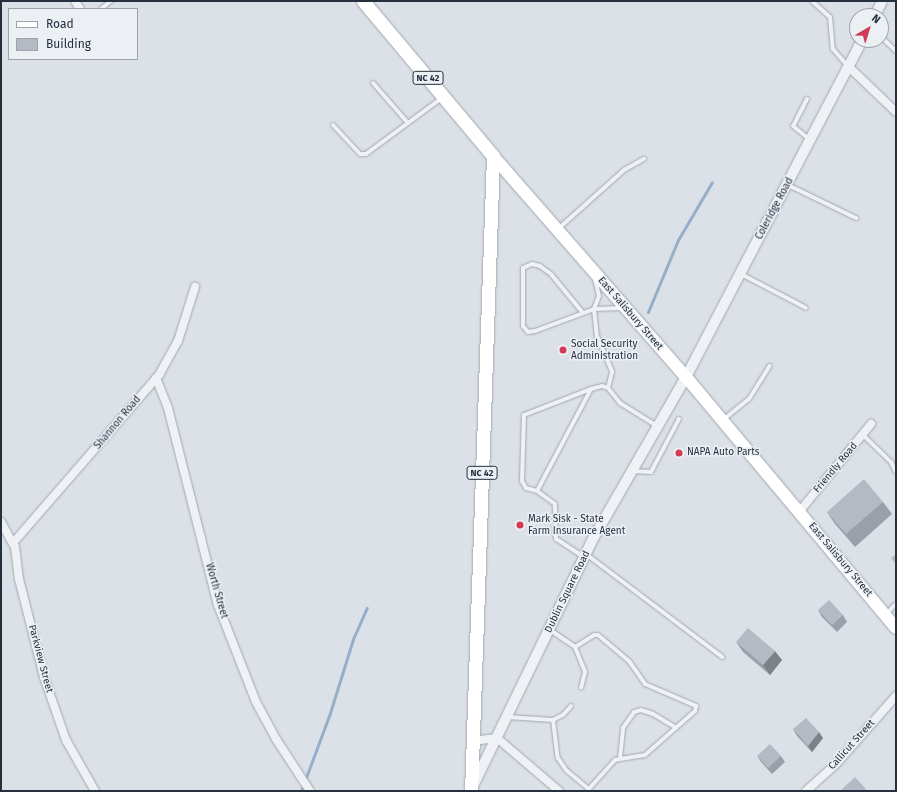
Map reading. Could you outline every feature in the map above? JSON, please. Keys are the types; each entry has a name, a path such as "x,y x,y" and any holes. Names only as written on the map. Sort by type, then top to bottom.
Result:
{"main road":[{"name":"East Salisbury Street","path":"363,1 493,156 686,377 896,628"},
{"name":"NC 42","path":"471,791 493,156"}],"street":[{"name":"Coleridge Road","path":"686,377 788,185 858,48"},
{"path":"848,66 896,112"},
{"name":"Shannon Road","path":"13,543 156,378 178,341 195,287"},
{"name":"Dublin Square Road","path":"471,791 585,555 686,377"},
{"name":"Worth Street","path":"156,378 168,408 218,605 256,702 276,739 310,791"},
{"name":"Friendly Road","path":"799,512 871,424"},
{"name":"Parkview Street","path":"1,522 13,543 19,579 44,677 66,740 95,791"},
{"name":"Callicut Street","path":"806,791 836,764 896,696"},
{"path":"472,741 497,738 559,791"}],"lane":[{"path":"102,8 111,1"},
{"path":"812,1 830,17 833,49 848,66"},
{"path":"373,83 408,123"},
{"path":"333,125 360,154 366,154 444,97"},
{"path":"807,99 793,126 811,140"},
{"path":"558,230 624,170 644,159"},
{"path":"788,185 856,218"},
{"path":"583,313 551,274 540,266 532,264 522,268 523,326 528,332 583,313 594,309 626,309"},
{"path":"592,269 599,296 594,309 598,336 612,372 608,388"},
{"path":"740,274 806,308"},
{"path":"722,421 749,399 770,366"},
{"path":"658,426 620,403 608,388 602,386 524,415 522,481 526,488 538,491 555,504 556,539 585,555 722,657"},
{"path":"538,491 591,389"},
{"path":"632,471 651,472 678,419"},
{"path":"863,435 891,462 896,472"},
{"path":"885,615 896,604"},
{"path":"549,630 575,647 585,672 581,688"},
{"path":"553,720 558,758 566,770 588,790 609,766 620,758 645,755 695,711 695,705 646,684 629,661 598,635 594,635 575,647"},
{"path":"507,717 553,720 563,715 571,706"},
{"path":"620,758 623,728 634,712 641,710 653,714 676,728"}],"building":[{"path":"864,479 883,502 846,534 827,512"},
{"path":"896,554 896,564 891,558"},
{"path":"829,600 843,615 832,625 818,610"},
{"path":"748,628 775,651 763,665 736,642"},
{"path":"806,718 819,732 808,746 793,729"},
{"path":"770,744 781,756 768,768 757,756"},
{"path":"855,777 866,789 863,791 840,791"}],"waterway":[{"path":"648,312 678,240 712,182"},
{"path":"301,791 330,713 353,639 367,608"}],"place":[{"name":"Social Security Administration","path":"563,350"},
{"name":"NAPA Auto Parts","path":"679,453"},
{"name":"Mark Sisk - State Farm Insurance Agent","path":"520,525"}]}
